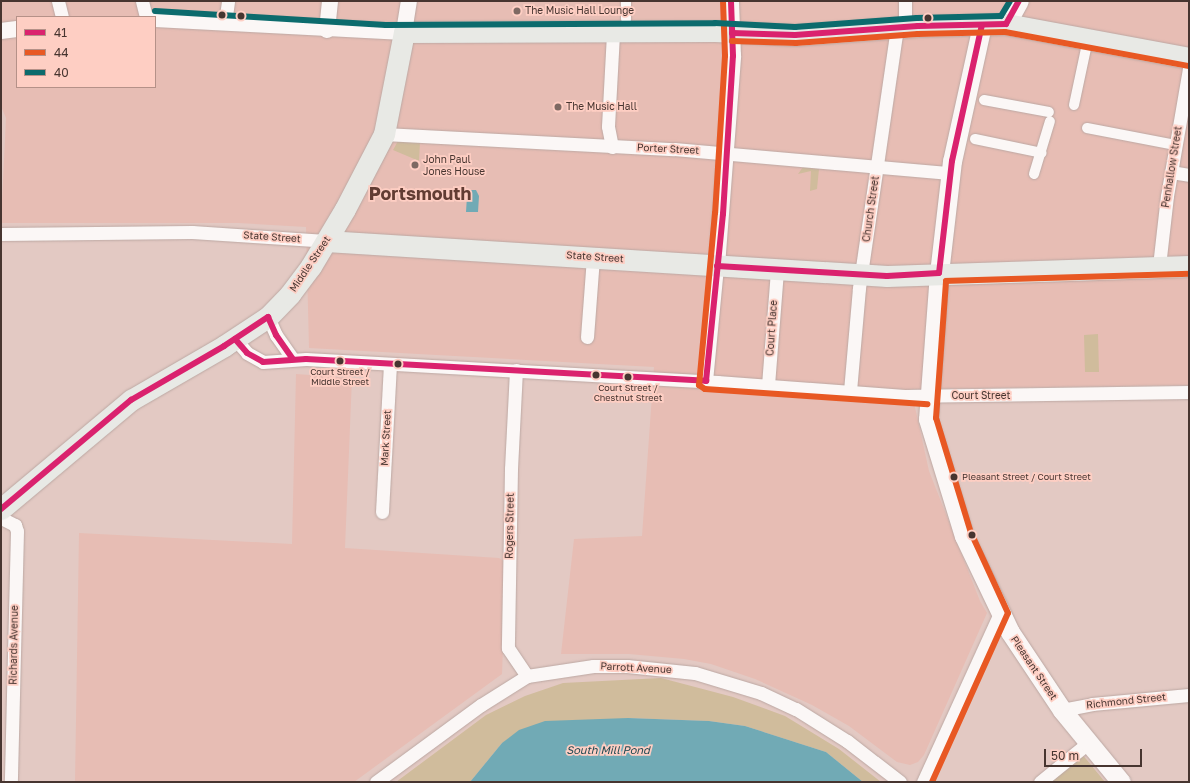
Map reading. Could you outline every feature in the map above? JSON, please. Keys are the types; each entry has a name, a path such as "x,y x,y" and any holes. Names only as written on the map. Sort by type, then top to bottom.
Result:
{"main road":[{"path":"1006,24 1019,1"},
{"name":"Pleasant Street","path":"982,24 956,135 950,173 928,396 930,428 955,509 973,557 1010,632 1062,710 1121,782"},
{"path":"404,32 620,26 732,33 795,35 901,28 1006,24 1189,58"},
{"name":"Middle Street","path":"1,509 131,400 235,339 268,317 300,282 345,209 384,134 404,32"},
{"path":"345,209 343,220 346,227 353,234 379,244"},
{"name":"State Street","path":"326,241 861,274 1189,266"}],"street":[{"path":"58,1 62,16"},
{"path":"142,1 146,16"},
{"path":"225,23 228,1"},
{"path":"327,30 330,1"},
{"path":"156,19 327,30 404,32 409,1"},
{"path":"612,147 608,126 620,26 626,1"},
{"path":"706,381 727,154 733,56 731,1"},
{"name":"Church Street","path":"850,391 861,274 905,1"},
{"path":"1,31 16,29"},
{"path":"1074,105 1088,39"},
{"name":"Penhallow Street","path":"1159,266 1175,145 1189,68"},
{"path":"984,100 1050,116 1042,152 1034,174"},
{"path":"1087,128 1175,145"},
{"name":"Porter Street","path":"384,134 727,154 950,173"},
{"path":"975,139 1042,152"},
{"path":"1171,172 1189,175"},
{"name":"State Street","path":"1,234 192,232 326,241"},
{"path":"587,337 593,257"},
{"name":"Court Place","path":"768,385 777,270"},
{"path":"268,317 276,335 294,359"},
{"name":"Court Street","path":"235,339 247,353 263,362 294,359 516,370 928,396 1189,392"},
{"name":"Mark Street","path":"382,512 390,364"},
{"name":"Rogers Street","path":"516,370 511,469 508,648 527,676"},
{"name":"Richards Avenue","path":"1,518 15,525 17,531 11,782"},
{"path":"923,782 1000,613"},
{"name":"Parrott Avenue","path":"376,782 481,705 527,676 593,666 627,666 671,669 718,678 761,693 796,709 847,741 900,782"},
{"name":"Richmond Street","path":"1062,710 1092,704 1189,695"},
{"path":"1040,782 1088,743"}],"shaded area":[{"path":"1,1 1189,1 1189,385 911,389 929,471 980,601 987,613 924,755 918,762 910,765 897,762 849,726 812,705 755,679 711,664 684,659 629,654 561,654 574,539 642,536 654,367 309,348 306,227 238,223 1,223 6,118 1,106"},
{"path":"398,141 420,142 419,161 393,150"},
{"path":"803,167 819,169 817,189 810,191 811,171 798,174"},
{"path":"1098,334 1099,372 1085,372 1084,335"},
{"path":"296,374 352,378 345,548 499,558 506,563 502,674 354,782 75,782 79,533 292,544"},
{"path":"661,678 733,697 785,716 839,749 881,782 863,782 826,752 745,726 709,721 628,718 502,743 470,782 396,782 486,715 525,696 563,683"},
{"path":"1082,754 1105,782 1046,782"}],"water":[{"path":"471,190 476,190 479,196 478,212 466,212 467,196"},
{"name":"South Mill Pond","path":"628,718 709,721 745,726 826,752 863,782 470,782 502,743 519,730 545,721"}],"transit line":[{"name":"44","path":"723,1 725,56 715,213 699,385 705,389 927,404"},
{"name":"41","path":"706,381 723,214 733,56 731,1"},
{"name":"40","path":"155,11 386,25 715,23 795,27 917,18 1001,16 1010,1"},
{"name":"41","path":"732,33 795,35 918,26 1006,24 1019,1"},
{"name":"41","path":"717,266 887,276 939,273 952,161 982,25"},
{"name":"44","path":"732,41 796,43 918,34 1005,32 1188,66"},
{"name":"44","path":"932,782 1008,613 971,533 936,418 946,281 1189,274"},
{"name":"41","path":"1,509 131,400 224,346 268,317 276,335 293,359"},
{"name":"41","path":"235,339 247,353 263,362 306,359 706,381"}],"place":[{"name":"The Music Hall Lounge","path":"517,11"},
{"name":"The Music Hall","path":"558,107"},
{"name":"John Paul Jones House","path":"415,165"},
{"name":"Court Street / Middle Street","path":"340,361"},
{"name":"Court Street / Chestnut Street","path":"628,377"},
{"name":"Pleasant Street / Court Street","path":"954,477"}],"district":[{"name":"Portsmouth","path":"420,193"}]}
